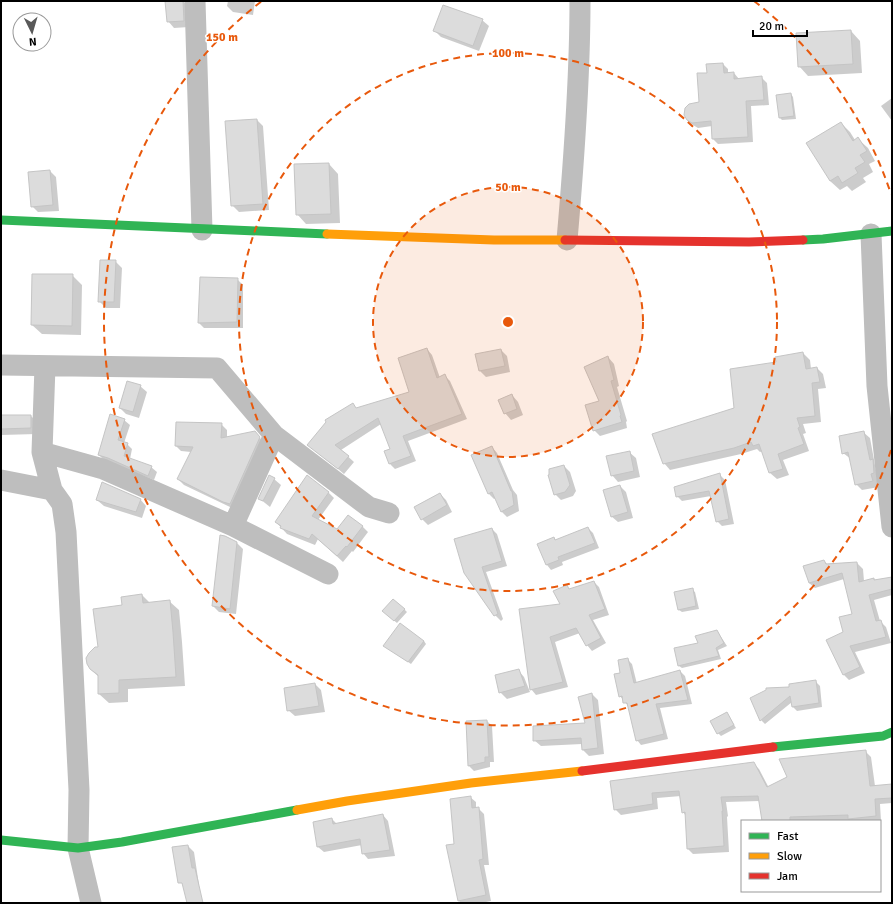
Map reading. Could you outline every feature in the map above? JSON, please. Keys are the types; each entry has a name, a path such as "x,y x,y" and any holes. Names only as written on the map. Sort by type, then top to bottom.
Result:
{"street":[{"path":"195,1 202,230"},
{"path":"567,240 575,146 580,1"},
{"path":"1,220 202,230 486,239 567,240 749,242 823,239 871,234 892,230"},
{"path":"871,234 877,386 892,527"},
{"path":"1,365 217,368 274,435 369,508 389,513"},
{"path":"45,366 42,452 52,490 62,504 66,532 79,790 78,848 91,903"},
{"path":"233,526 274,435"},
{"path":"42,452 103,470 233,526 328,574"},
{"path":"1,480 52,490"},
{"path":"1,840 78,848 122,842 347,801 471,783 624,767 766,748 883,736 892,732"}],"building":[{"path":"165,1 183,1 184,21 167,22"},
{"path":"443,5 483,19 473,46 433,31"},
{"path":"851,30 853,64 798,67 796,33"},
{"path":"723,63 724,73 734,72 734,79 762,76 764,100 746,101 748,137 712,139 711,121 692,123 687,120 684,115 685,108 689,104 699,102 697,73 707,73 706,64"},
{"path":"791,93 794,116 779,118 776,95"},
{"path":"257,119 263,204 231,206 225,121"},
{"path":"841,122 853,141 858,137 867,151 860,155 865,162 855,168 858,173 842,183 838,176 830,181 806,143"},
{"path":"329,163 331,214 296,215 294,164"},
{"path":"50,170 53,205 31,207 28,172"},
{"path":"100,260 116,260 114,302 98,302"},
{"path":"32,274 73,274 72,326 31,325"},
{"path":"200,277 238,278 237,322 198,323"},
{"path":"427,348 437,378 445,374 462,414 403,436 411,456 389,464 384,451 390,449 378,418 335,445 349,456 338,469 307,445 326,422 325,420 353,403 356,408 409,392 398,358"},
{"path":"501,349 505,366 479,371 475,354"},
{"path":"803,352 806,369 817,367 820,382 812,383 815,416 797,418 800,427 798,428 804,444 778,454 783,469 769,473 759,444 753,446 751,442 734,448 663,464 652,434 734,408 730,369 776,362 775,357"},
{"path":"608,356 614,380 611,381 622,422 593,431 585,405 599,401 584,367"},
{"path":"127,381 141,385 133,412 119,408"},
{"path":"512,394 517,409 504,414 498,400"},
{"path":"110,414 125,419 118,440 128,443 124,456 152,466 148,476 98,455"},
{"path":"1,415 31,415 31,428 1,429"},
{"path":"176,422 222,423 221,438 255,431 260,437 230,504 177,479 193,447 175,446"},
{"path":"864,431 870,460 873,459 874,473 871,474 873,481 855,485 848,452 842,454 839,436"},
{"path":"492,446 512,491 514,505 501,512 492,492 488,494 471,455"},
{"path":"630,451 634,471 611,476 606,456"},
{"path":"564,465 570,485 565,492 554,495 548,475 549,469"},
{"path":"720,473 729,519 716,522 709,491 676,497 674,487"},
{"path":"269,475 275,478 263,501 258,499"},
{"path":"307,475 329,492 312,516 337,529 348,515 363,526 347,547 346,546 337,556 312,534 309,539 280,528 281,526 275,522"},
{"path":"102,482 141,499 136,512 96,500"},
{"path":"620,485 628,512 611,517 603,490"},
{"path":"440,493 447,505 421,520 414,507"},
{"path":"588,527 595,543 558,557 559,560 546,565 537,544 554,537 555,540"},
{"path":"492,528 502,561 482,567 498,614 494,616 464,573 454,539"},
{"path":"220,535 237,542 230,609 212,606"},
{"path":"824,560 826,564 857,562 859,582 874,578 874,580 892,577 892,589 869,595 876,621 881,620 886,637 850,646 860,667 843,675 826,640 843,632 839,617 852,614 842,573 809,583 803,566"},
{"path":"594,581 605,609 589,615 601,638 586,646 576,628 550,637 563,682 530,690 519,609 560,604 553,591 567,585 569,589"},
{"path":"693,588 696,606 678,610 674,592"},
{"path":"142,594 143,603 170,600 176,677 119,680 119,693 98,694 98,675 90,669 86,658 95,647 98,647 93,609 122,605 121,597"},
{"path":"393,599 405,609 394,621 382,611"},
{"path":"400,623 424,641 408,662 383,646"},
{"path":"717,630 724,643 716,648 719,656 678,666 674,648 698,643 695,636"},
{"path":"628,658 634,683 680,670 688,700 656,704 664,734 636,741 627,703 623,703 622,696 619,697 614,674 620,673 618,660"},
{"path":"519,669 525,686 499,693 495,675"},
{"path":"816,680 819,703 792,707 790,696 760,721 750,698 766,690 766,688 789,687 789,684"},
{"path":"315,683 319,706 287,711 284,688"},
{"path":"592,693 598,748 582,750 581,738 533,741 533,726 585,723 578,697"},
{"path":"727,712 734,725 717,734 710,721"},
{"path":"487,720 489,757 485,757 485,762 468,766 466,721"},
{"path":"866,750 870,786 892,784 892,798 875,799 876,816 848,819 848,815 790,817 790,820 762,820 758,796 721,797 724,846 687,849 685,812 682,813 679,791 652,793 653,804 614,810 610,781 754,762 767,787 787,777 779,759"},
{"path":"471,796 472,808 479,807 483,859 479,860 486,895 458,901 446,845 454,844 450,799"},
{"path":"383,814 390,850 362,854 360,839 317,847 313,822 332,818 333,824"},
{"path":"188,845 192,868 195,868 203,903 187,903 182,883 178,883 172,847"}],"traffic: fast":[{"path":"1,220 327,234"},
{"path":"803,240 892,231"},
{"path":"773,747 883,736 892,732"},
{"path":"1,840 78,848 122,842 297,810"}],"traffic: slow":[{"path":"327,234 494,240 565,240"},
{"path":"297,810 347,801 471,783 582,771"}],"traffic: jam":[{"path":"565,240 749,242 803,240"},
{"path":"582,771 773,747"}]}
